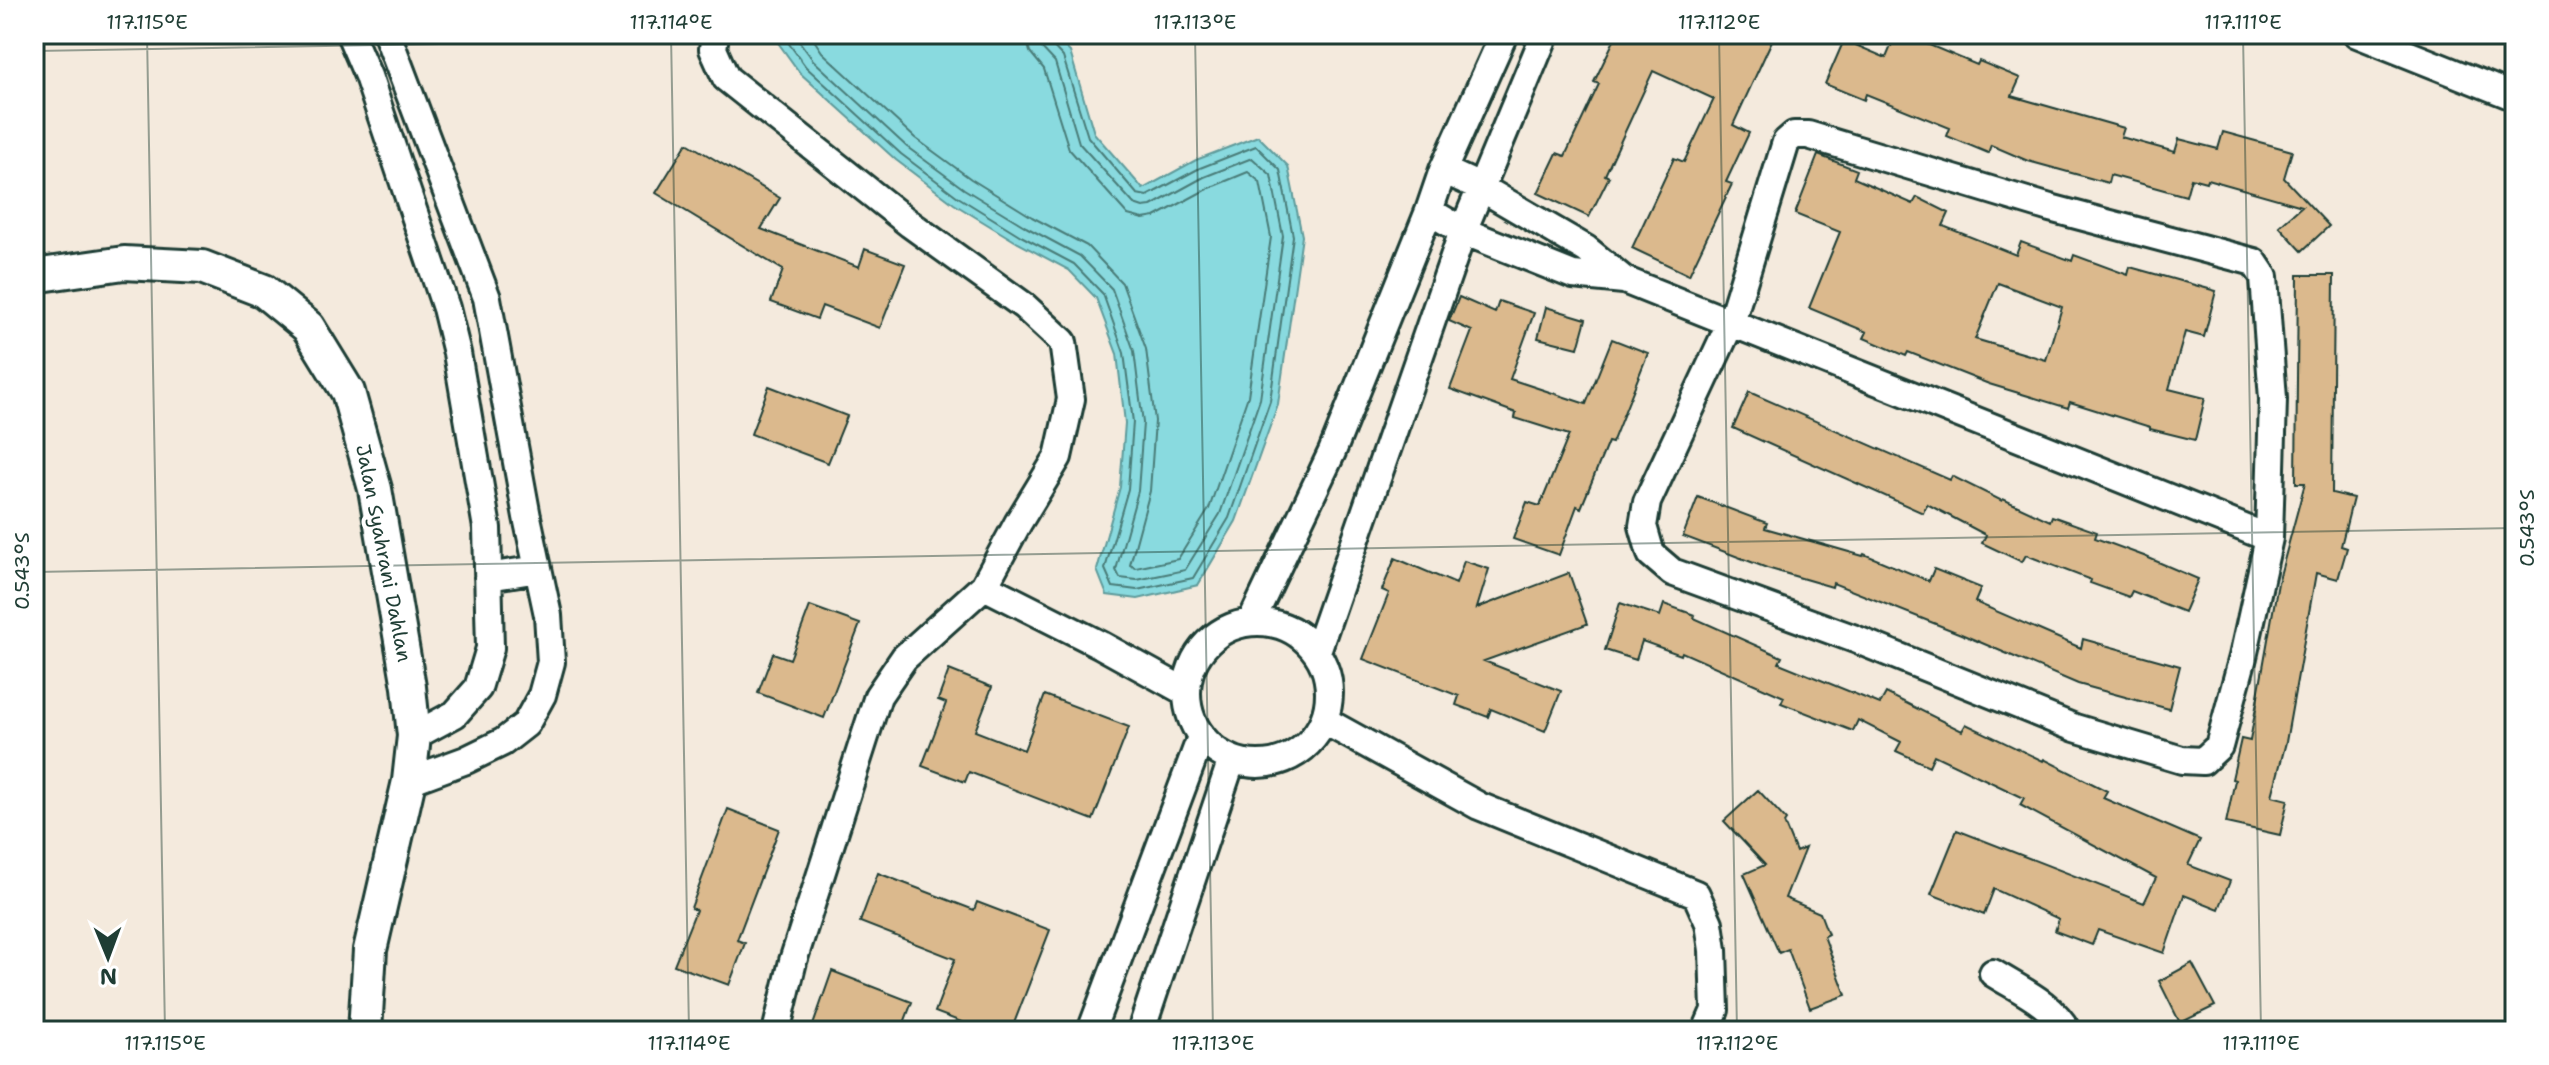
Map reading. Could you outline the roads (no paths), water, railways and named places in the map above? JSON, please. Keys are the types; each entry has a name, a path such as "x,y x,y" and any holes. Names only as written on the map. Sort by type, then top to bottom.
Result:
{"street":[{"path":"350,34 368,76 446,308 457,353 487,528 490,648 478,688 455,714 414,736"},
{"path":"387,34 487,298 548,615 551,662 542,695 526,724 503,742 466,760 409,781"},
{"path":"715,34 713,49 726,78 910,224 1024,306 1063,342 1071,399 1058,457 984,586 904,658 878,696 793,961 777,1028"},
{"path":"1251,622 1332,452 1443,170 1504,34"},
{"path":"1317,651 1463,231 1545,34"},
{"path":"2357,34 2515,97"},
{"path":"1794,135 1808,135 2050,208 2254,262 2264,277 2273,399 2269,538 2243,657 2219,746 2203,761 2182,760 2075,728 1855,639 1672,572 1651,554 1643,526 1647,502 1731,322 1786,142 1794,135"},
{"path":"1443,170 1480,187 1586,249 1624,280"},
{"path":"1429,211 1463,231 1573,275 1624,280 2269,538"},
{"name":"Jalan Syahrani Dahlan","path":"34,276 124,263 202,267 264,291 308,327 348,392 375,489 407,672 414,736 409,781 370,950 365,1031"},
{"path":"488,577 538,569"},
{"path":"984,586 1186,692"},
{"path":"1251,622 1287,628 1317,651 1330,685 1325,721 1302,750 1268,764 1232,759 1201,737 1191,719 1186,692 1189,672 1202,647 1224,630 1251,622"},
{"path":"1325,721 1479,806 1696,894 1709,923 1713,950 1715,1010 1706,1031"},
{"path":"1091,1031 1201,737"},
{"path":"1141,1031 1232,759"},
{"path":"1993,973 2046,1007 2067,1031"}],"water":[{"path":"776,34 1052,34 1070,52 1094,133 1143,189 1196,160 1258,136 1288,166 1302,236 1278,404 1236,521 1198,585 1138,599 1107,595 1097,570 1120,487 1125,423 1117,354 1096,298 1069,270 954,204 896,160 800,73 774,37"}]}
